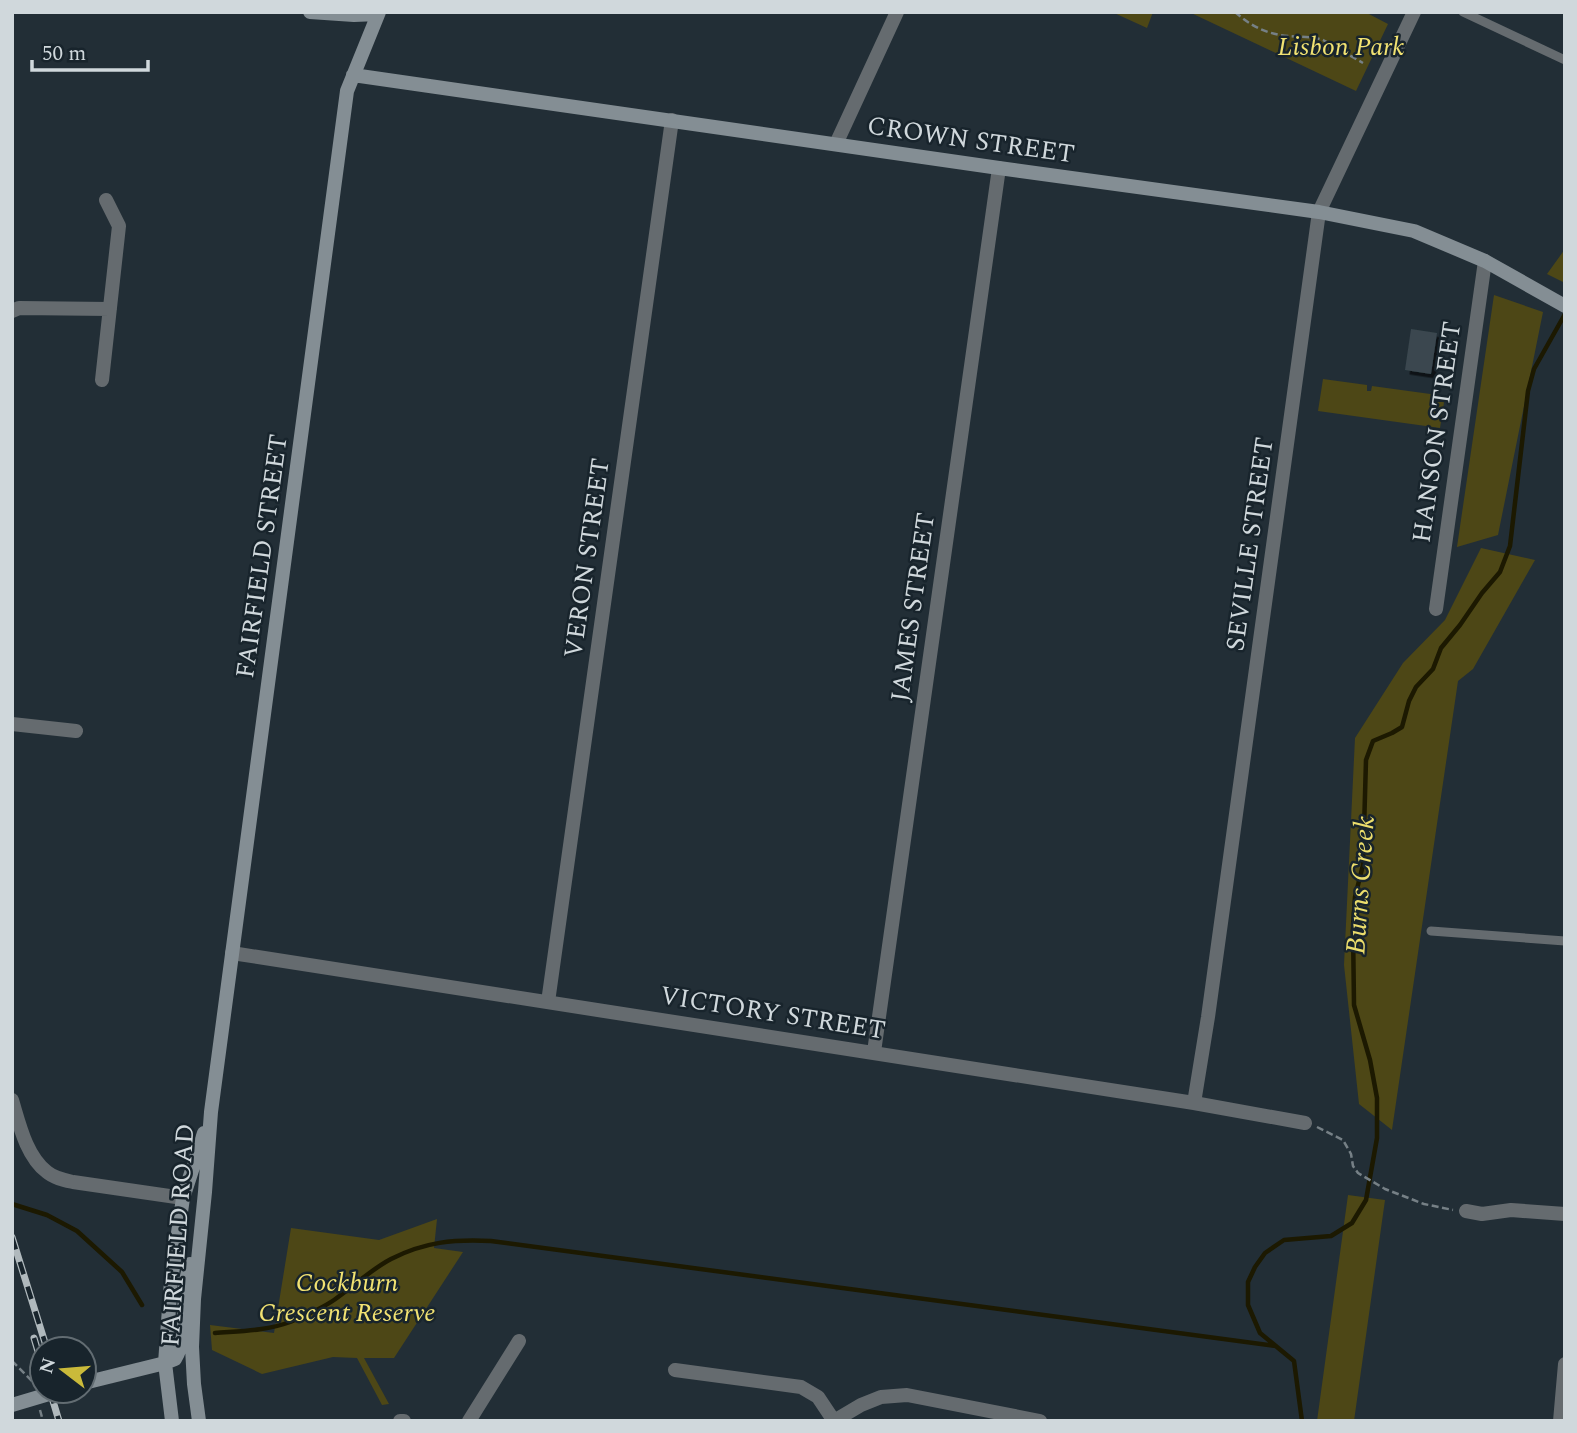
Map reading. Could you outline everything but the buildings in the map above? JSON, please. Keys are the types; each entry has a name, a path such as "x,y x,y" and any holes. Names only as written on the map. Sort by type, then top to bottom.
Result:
{"main road":[{"path":"310,12 354,15 377,13"},
{"name":"FAIRFIELD STREET","path":"211,1112 347,91 377,13"},
{"name":"CROWN STREET","path":"353,75 1319,212 1414,231 1485,261 1565,306"},
{"name":"FAIRFIELD ROAD","path":"199,1421 192,1346 211,1112"},
{"name":"FAIRFIELD ROAD","path":"172,1421 165,1363 171,1281 183,1198 211,1112"},
{"path":"98,1380 175,1359 181,1346 186,1285 205,1192"}],"street":[{"path":"836,144 897,12"},
{"name":"SEVILLE STREET","path":"1194,1103 1319,212 1414,12"},
{"name":"VERON STREET","path":"548,1002 672,120"},
{"name":"JAMES STREET","path":"874,1052 999,168"},
{"path":"102,380 119,226 106,200"},
{"name":"HANSON STREET","path":"1436,609 1485,261"},
{"path":"12,311 19,308 110,309"},
{"path":"12,724 76,731"},
{"name":"VICTORY STREET","path":"232,953 874,1052 1305,1123"},
{"path":"12,1100 26,1141 40,1166 48,1173 61,1180 183,1198"},
{"path":"1466,1211 1482,1214 1506,1210 1565,1214"},
{"path":"469,1421 519,1341"},
{"path":"1560,1421 1565,1364"},
{"path":"674,1370 801,1387 818,1397 834,1421 881,1397 907,1395 1040,1421"}],"lane":[{"path":"1463,12 1565,60"},
{"path":"1431,931 1565,941"}],"path":[{"path":"1235,12 1263,31 1315,37 1363,63"},
{"path":"1305,1123 1324,1129 1343,1140 1358,1173 1385,1189 1424,1204 1466,1211"}],"green space":[{"path":"1112,12 1153,12 1147,28"},
{"name":"Lisbon Park","path":"1189,12 1365,12 1388,24 1356,91"},
{"path":"1565,249 1565,283 1547,274"},
{"path":"1494,295 1543,312 1498,535 1457,547"},
{"path":"1323,379 1367,385 1367,391 1371,391 1372,386 1445,396 1440,428 1318,411"},
{"path":"1481,548 1535,560 1473,669 1458,681 1392,1130 1359,1104 1344,965 1355,738 1403,663 1445,620"},
{"path":"1348,1195 1385,1200 1354,1421 1317,1421"},
{"name":"Cockburn Crescent Reserve","path":"437,1219 434,1248 463,1252 394,1358 364,1358 389,1404 382,1405 357,1358 333,1357 262,1374 212,1350 210,1325 274,1333 291,1228 379,1240"}],"waterway":[{"name":"Burns Creek","path":"1302,1421 1294,1361 1260,1333 1248,1305 1248,1282 1265,1253 1284,1240 1331,1236 1352,1223 1366,1200 1377,1138 1377,1098 1370,1060 1354,1005 1353,928 1355,897 1363,865 1366,760 1373,741 1402,727 1416,687 1433,669 1441,648 1500,572 1510,546 1528,391 1534,369 1565,314"},
{"path":"12,1204 47,1215 77,1231 122,1272 142,1305"},
{"path":"215,1333 262,1329 290,1322 329,1303 376,1268 403,1253 452,1241 491,1241 1276,1346"}],"railway":[{"path":"12,1237 43,1335"},
{"path":"54,1405 59,1421"}]}
